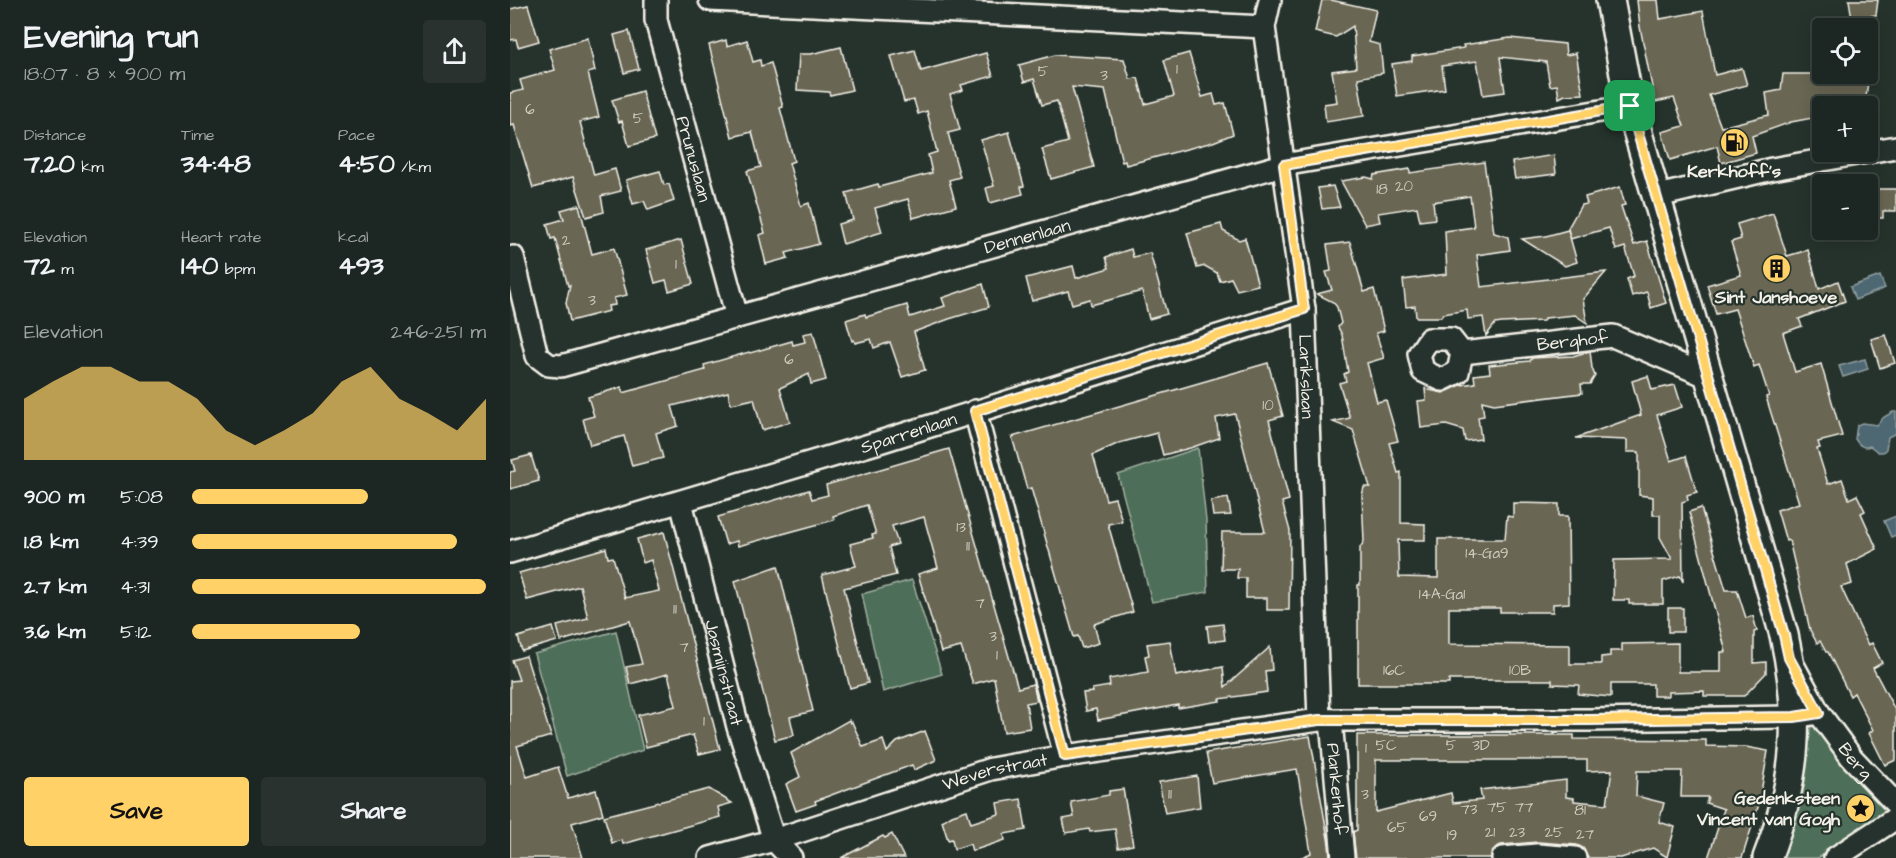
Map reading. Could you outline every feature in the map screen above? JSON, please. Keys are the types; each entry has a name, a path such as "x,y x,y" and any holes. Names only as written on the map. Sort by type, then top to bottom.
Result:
{"street":[{"name":"Prunuslaan","path":"656,0 656,20 737,317"},
{"path":"710,0 1264,27"},
{"name":"Larikslaan","path":"1270,0 1264,27 1304,309 1325,720"},
{"path":"1610,0 1630,106 1784,635 1793,685 1807,715 1793,765 1789,790 1767,858"},
{"name":"Dennenlaan","path":"511,254 537,356 549,365 561,366 1284,165 1630,106"},
{"path":"1658,196 1772,169 1896,144"},
{"name":"Sparrenlaan","path":"510,552 681,502 1304,309"},
{"name":"Berghof","path":"1462,353 1613,336 1709,377"},
{"path":"975,411 1065,756"},
{"name":"Jasmijnstraat","path":"681,502 738,727 774,840"},
{"name":"Weverstraat","path":"710,858 774,840 991,769 1065,756 1325,720 1589,720 1807,715"},
{"name":"Berg","path":"1807,715 1896,804"},
{"name":"Plankenhof","path":"1325,720 1343,858"},
{"path":"1835,858 1896,818"},
{"path":"774,840 791,858"},
{"path":"1503,858 1538,855 1575,858"}],"green space":[{"path":"1198,448 1206,521 1208,592 1152,602 1118,475"},
{"path":"912,580 942,674 883,692 862,594"},
{"path":"616,631 643,750 567,776 534,654"},
{"path":"1811,722 1817,722 1885,807 1884,819 1818,858 1776,858 1805,727"}],"water":[{"path":"1880,276 1885,288 1855,300 1850,287"},
{"path":"1865,359 1868,369 1843,377 1839,366"},
{"path":"1896,412 1896,433 1888,437 1886,449 1883,452 1878,452 1870,446 1863,447 1858,443 1855,439 1857,425 1862,423 1877,425"},
{"path":"1896,516 1896,535 1891,537 1884,521"}],"building":[{"path":"1322,0 1376,10 1369,42 1380,45 1383,73 1358,78 1364,116 1326,122 1324,104 1337,102 1332,71 1356,68 1353,26 1336,37 1315,32"},
{"path":"1637,0 1658,0 1660,19 1703,11 1715,75 1742,68 1747,85 1709,95 1721,127 1769,115 1766,93 1781,90 1783,74 1812,74 1812,84 1868,84 1866,96 1812,96 1812,118 1791,122 1752,136 1756,153 1721,163 1717,146 1670,160 1662,132 1684,126 1674,98 1655,102"},
{"path":"1849,0 1878,0 1876,15 1852,18"},
{"path":"528,5 539,41 518,47 516,39 510,40 510,9"},
{"path":"629,31 639,69 624,73 614,35"},
{"path":"588,38 595,71 588,73 599,117 580,122 594,175 615,169 621,191 601,196 604,212 586,217 573,177 533,188 514,125 510,126 510,93 523,90 520,80 555,70 549,49"},
{"path":"1510,38 1565,44 1566,55 1576,53 1583,94 1565,95 1559,98 1557,85 1550,86 1546,62 1500,57 1505,92 1483,95 1477,61 1442,66 1445,89 1397,96 1392,64 1412,61 1412,56"},
{"path":"726,40 727,46 747,40 753,62 760,60 761,66 771,63 794,161 789,163 801,206 809,203 819,244 786,253 788,258 766,264 759,235 765,233 747,171 761,167 752,132 732,137 709,45"},
{"path":"841,47 852,90 830,95 829,92 797,90 799,54 811,54"},
{"path":"915,50 921,71 986,53 993,76 961,85 963,90 950,94 960,130 948,133 960,177 949,180 956,206 913,218 908,199 875,208 882,232 843,244 838,224 853,220 846,193 932,173 928,155 937,152 927,111 918,114 914,100 904,102 891,56"},
{"path":"1189,53 1202,97 1213,94 1216,105 1225,103 1233,134 1213,142 1126,165 1125,161 1122,162 1105,90 1072,87 1094,167 1051,179 1042,149 1068,142 1057,101 1042,105 1034,79 1024,82 1019,65 1055,55 1124,59 1130,79 1138,78 1145,104 1174,96 1164,60"},
{"path":"642,91 655,139 629,146 622,121 619,122 612,100"},
{"path":"1009,132 1024,186 1021,187 1023,194 990,203 986,188 994,186 981,140"},
{"path":"1554,155 1556,174 1515,179 1512,162"},
{"path":"1484,162 1494,233 1508,237 1510,250 1477,255 1481,287 1606,272 1583,299 1587,323 1575,315 1545,318 1543,321 1502,323 1495,324 1486,336 1483,317 1468,319 1467,310 1443,314 1441,317 1416,317 1415,306 1406,307 1403,280 1447,274 1445,231 1474,227 1470,196 1433,202 1435,219 1420,221 1417,207 1378,213 1380,222 1365,225 1341,181 1366,177 1373,179 1374,175 1410,169 1410,173"},
{"path":"660,171 664,185 669,184 674,201 648,210 644,201 633,204 626,180"},
{"path":"1333,186 1340,207 1322,209 1318,188"},
{"path":"1620,187 1625,205 1621,206 1634,245 1647,241 1666,303 1651,308 1647,292 1632,296 1627,279 1634,276 1625,247 1616,250 1609,228 1570,239 1568,228 1581,205 1587,204 1585,197"},
{"path":"1878,189 1896,189 1896,211 1883,211 1883,218 1878,218"},
{"path":"579,205 592,254 614,248 627,295 614,298 615,305 608,306 609,311 570,321 566,303 570,285 568,286 555,238 551,239 547,224 564,219 561,210"},
{"path":"1773,213 1787,256 1808,250 1819,289 1838,281 1845,301 1799,319 1802,326 1783,333 1795,372 1821,364 1842,436 1818,442 1820,448 1817,449 1828,484 1842,479 1849,499 1857,495 1865,511 1861,513 1877,549 1847,564 1852,584 1841,587 1868,645 1872,643 1882,663 1873,668 1896,712 1896,760 1885,765 1869,733 1873,730 1854,693 1850,696 1828,652 1820,641 1817,643 1810,630 1789,540 1786,541 1777,510 1799,503 1766,397 1769,396 1759,365 1754,367 1735,309 1716,314 1707,285 1741,275 1731,242 1741,239 1737,224"},
{"path":"1221,224 1223,231 1239,240 1245,238 1258,285 1237,290 1231,278 1220,281 1217,273 1205,266 1197,268 1187,233"},
{"path":"1568,230 1577,262 1565,266 1522,239 1546,236"},
{"path":"681,240 693,284 669,291 666,280 655,283 646,250"},
{"path":"1350,242 1364,292 1374,289 1384,331 1376,333 1384,358 1367,363 1377,402 1386,400 1398,441 1389,443 1398,473 1401,472 1401,523 1425,524 1425,540 1398,540 1399,577 1438,578 1438,539 1505,539 1507,516 1513,517 1513,503 1559,504 1559,516 1568,516 1569,603 1553,604 1553,612 1500,612 1500,608 1449,608 1449,644 1570,645 1570,664 1601,664 1601,657 1610,656 1610,651 1622,651 1622,644 1678,643 1678,672 1721,672 1721,652 1726,652 1689,512 1701,508 1726,590 1737,590 1746,618 1753,616 1757,631 1754,632 1754,663 1766,662 1766,673 1744,696 1704,696 1704,691 1668,692 1668,696 1653,696 1653,684 1611,684 1611,697 1578,694 1579,685 1552,684 1552,680 1449,680 1449,684 1358,684 1358,585 1360,585 1360,548 1364,541 1362,496 1364,487 1370,487 1353,430 1333,422 1350,418 1339,383 1346,381 1344,374 1348,372 1342,335 1338,327 1341,323 1337,307 1333,302 1317,294 1332,290 1326,272 1331,271 1327,245"},
{"path":"1131,249 1133,257 1150,253 1167,314 1149,319 1142,291 1091,305 1090,299 1072,304 1068,291 1032,301 1026,278 1073,266 1076,278 1109,268 1106,257"},
{"path":"983,284 989,307 914,332 925,370 902,377 890,342 874,348 871,339 855,343 854,340 852,341 846,320 865,314 866,317 907,305 910,317 945,306 942,298"},
{"path":"813,332 826,380 811,384 809,374 780,388 790,422 762,430 754,399 731,404 728,392 672,406 678,426 656,433 663,458 632,466 624,436 590,445 583,419 594,416 588,397 622,387 623,393 705,370 704,365 749,352 792,341 793,345 805,342 803,334"},
{"path":"1886,335 1895,363 1880,368 1871,339"},
{"path":"1590,351 1595,376 1590,384 1581,384 1582,393 1494,404 1482,401 1484,416 1478,417 1481,439 1465,441 1463,430 1446,425 1421,428 1418,401 1426,400 1425,389 1443,393 1461,385 1475,383 1474,375 1490,373 1489,365 1530,361 1532,358 1573,356"},
{"path":"1268,363 1283,416 1269,420 1289,500 1282,502 1290,531 1289,610 1267,610 1267,598 1246,598 1246,578 1237,578 1238,569 1221,569 1222,532 1265,532 1235,414 1216,418 1219,438 1190,448 1163,455 1157,433 1119,443 1093,455 1106,500 1115,498 1122,521 1108,524 1133,612 1094,624 1099,643 1082,648 1078,636 1074,637 1031,488 1027,489 1012,437"},
{"path":"1648,376 1652,390 1675,385 1682,407 1657,415 1671,461 1686,456 1697,492 1687,495 1688,500 1682,502 1683,582 1680,576 1663,581 1663,604 1629,604 1629,600 1613,600 1614,560 1672,559 1660,537 1660,515 1653,515 1653,497 1639,495 1639,452 1627,452 1627,440 1576,438 1641,415 1632,381"},
{"path":"949,449 1018,688 1033,684 1037,701 1026,703 1030,728 1004,732 994,678 973,684 961,647 941,652 918,574 938,568 924,517 892,526 898,544 889,547 896,575 844,588 868,683 850,688 822,575 856,566 850,544 873,538 872,535 876,534 867,505 833,516 834,520 738,546 737,541 726,544 718,517 809,490 812,499 828,495 826,485"},
{"path":"531,455 539,481 510,489 510,472 515,471 512,460"},
{"path":"1228,498 1231,515 1213,516 1211,501"},
{"path":"664,532 720,749 699,754 693,735 646,747 638,715 676,706 668,674 630,684 626,667 642,664 630,621 561,641 557,626 588,618 580,586 527,600 519,573 606,548 608,558 613,557 625,598 659,591 651,560 643,563 637,539"},
{"path":"778,566 813,711 790,717 794,735 775,740 735,581"},
{"path":"1668,608 1683,608 1683,632 1668,632"},
{"path":"1223,624 1225,640 1209,642 1207,626"},
{"path":"553,627 557,641 522,651 518,637"},
{"path":"1170,641 1176,676 1223,667 1225,687 1270,647 1272,670 1265,671 1267,692 1098,720 1096,709 1086,711 1083,693 1110,686 1109,679 1148,672 1145,656 1149,655 1147,644"},
{"path":"526,656 551,736 517,746 527,777 558,767 568,798 596,790 603,814 572,823 583,858 510,858 510,681 519,680 512,660"},
{"path":"849,720 863,747 883,740 887,752 897,742 925,731 936,760 914,770 912,765 815,801 816,804 796,811 786,784 800,777 791,753"},
{"path":"1357,735 1574,735 1574,739 1706,740 1706,746 1746,747 1768,751 1759,804 1742,858 1708,858 1724,809 1706,803 1708,797 1681,797 1682,771 1637,771 1636,796 1664,803 1659,822 1675,827 1667,857 1653,848 1621,858 1588,858 1583,848 1577,845 1538,842 1501,845 1495,848 1490,858 1356,858 1353,832 1357,830","holes":["1376,760 1587,760 1587,771 1612,770 1607,804 1574,801 1574,798 1566,797 1566,780 1480,790 1482,800 1453,803 1451,793 1376,812"]},
{"path":"1310,736 1330,858 1300,858 1311,853 1297,769 1212,783 1206,753"},
{"path":"1197,776 1200,807 1165,813 1159,782"},
{"path":"709,789 732,803 718,807 720,817 623,844 622,840 612,843 604,816"},
{"path":"1123,789 1133,845 1118,848 1115,829 1090,832 1089,829 1066,833 1063,819 1074,817 1071,802 1109,795 1109,791"},
{"path":"1021,799 1026,830 1004,834 1005,840 972,851 970,844 954,849 952,839 948,840 942,821 952,815 967,810 971,823 999,814 997,803"},
{"path":"892,834 904,858 841,858 883,836 885,838"}],"place":[{"name":"Kerkhoff's","path":"1734,142"},
{"name":"Sint Janshoeve","path":"1776,268"},
{"name":"Gedenksteen Vincent van Gogh","path":"1861,808"}],"route":[{"path":"1630,106 1658,196 1789,658 1819,713 1794,717 1589,720 1319,720 1065,756 975,411 1304,309 1284,165 1630,106"}]}
